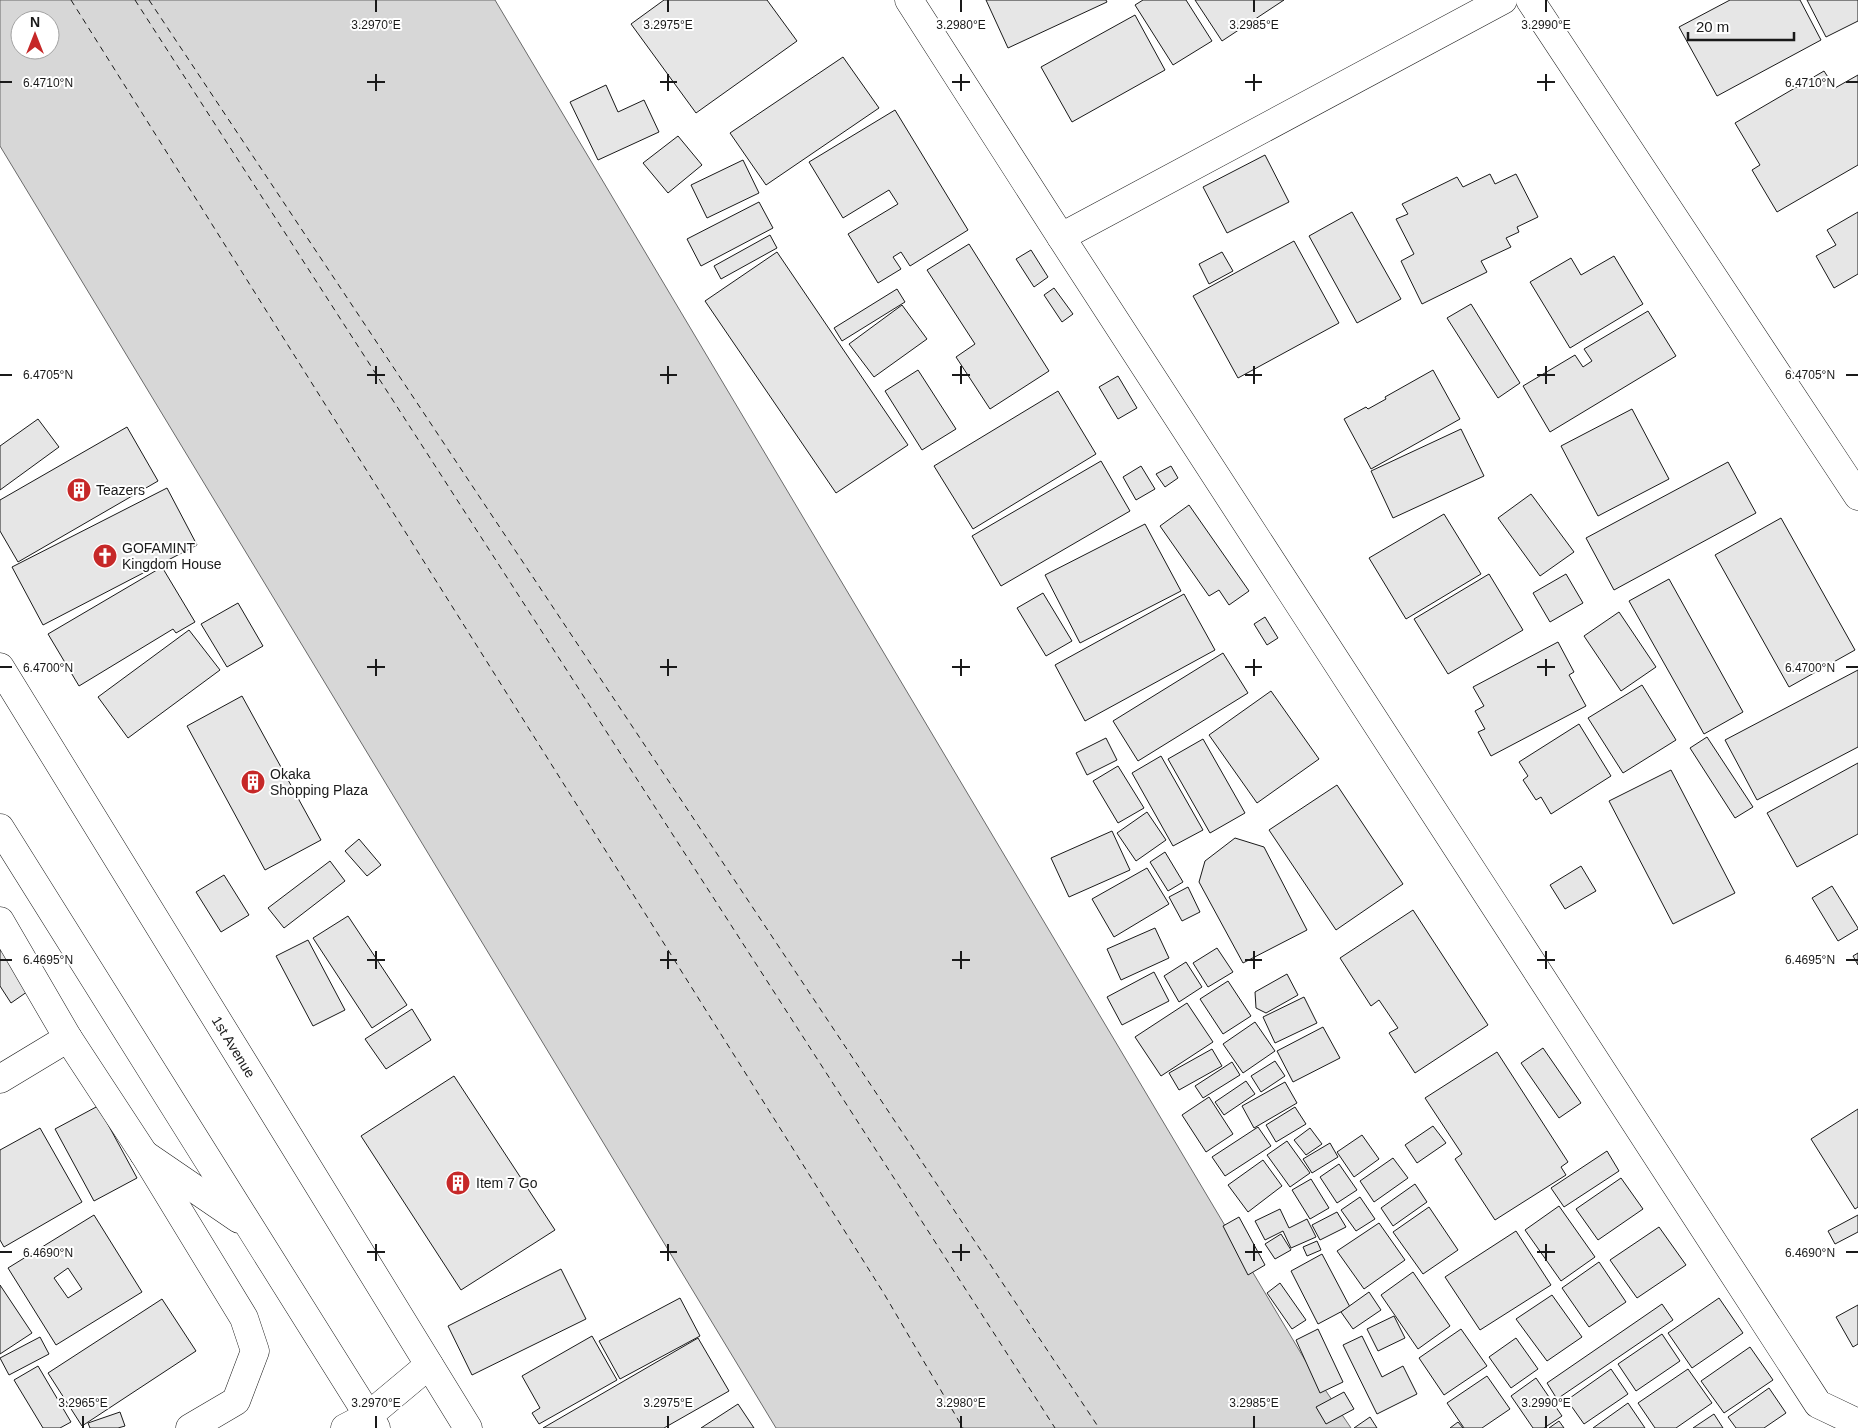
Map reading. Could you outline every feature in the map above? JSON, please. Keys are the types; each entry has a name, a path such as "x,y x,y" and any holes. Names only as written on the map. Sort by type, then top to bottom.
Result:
{"street":[{"path":"909,0 1060,237 1818,1404 1858,1423"},
{"path":"1060,237 1503,0"},
{"path":"1530,0 1858,496"},
{"name":"1st Avenue","path":"0,667 468,1428"},
{"path":"0,828 249,1226 363,1424 429,1365"},
{"path":"0,921 68,1038 144,1154 244,1318 255,1351 236,1401 190,1428"},
{"path":"0,1080 68,1038"},
{"path":"144,1154 249,1226"}],"shaded area":[{"path":"0,0 495,0 1305,1360 1351,1428 776,1428 0,146"}],"building":[{"path":"664,0 767,0 797,41 696,113 631,24"},
{"path":"986,0 1106,0 1107,2 1008,48"},
{"path":"1143,0 1186,0 1212,41 1173,65 1135,5"},
{"path":"1195,0 1284,0 1222,41"},
{"path":"1730,0 1800,0 1821,40 1717,96 1679,27"},
{"path":"1807,0 1858,0 1858,21 1826,37"},
{"path":"1135,15 1165,70 1072,122 1041,67"},
{"path":"843,57 879,108 766,185 730,133"},
{"path":"1824,71 1835,88 1858,75 1858,165 1777,212 1752,170 1760,165 1735,123"},
{"path":"606,85 618,112 644,100 659,132 598,160 570,102"},
{"path":"895,110 968,230 910,266 901,252 893,257 901,269 878,283 848,234 898,204 889,190 843,218 809,162"},
{"path":"678,136 702,165 668,193 643,163"},
{"path":"1265,155 1289,202 1227,233 1203,187"},
{"path":"743,160 759,193 707,218 691,185"},
{"path":"1490,174 1495,184 1516,174 1538,217 1517,227 1519,232 1506,238 1511,247 1481,261 1487,272 1422,304 1401,261 1414,254 1396,219 1408,214 1402,204 1457,177 1463,187"},
{"path":"759,202 773,228 701,266 687,239"},
{"path":"1352,212 1401,299 1357,323 1309,236"},
{"path":"1858,212 1858,274 1834,288 1816,256 1836,245 1827,230"},
{"path":"770,235 777,248 721,279 714,266"},
{"path":"1294,241 1339,323 1238,378 1193,296"},
{"path":"969,244 1049,371 990,409 956,357 975,344 927,270"},
{"path":"1031,250 1048,277 1034,287 1016,259"},
{"path":"777,252 908,445 836,493 705,301"},
{"path":"1222,252 1233,271 1209,284 1199,264"},
{"path":"1614,256 1643,304 1570,348 1530,282 1571,258 1581,275"},
{"path":"1054,288 1073,314 1062,322 1044,295"},
{"path":"897,289 905,302 842,341 834,328"},
{"path":"1471,304 1520,383 1498,398 1447,318"},
{"path":"902,305 927,339 874,377 849,344"},
{"path":"1648,311 1676,356 1550,432 1523,386 1575,355 1583,367 1592,361 1584,349"},
{"path":"918,370 956,429 922,450 885,391"},
{"path":"1433,370 1460,419 1371,469 1344,419 1366,407 1368,409 1386,399 1385,397"},
{"path":"1118,376 1137,408 1118,419 1099,387"},
{"path":"1058,391 1096,454 973,529 934,466"},
{"path":"1632,409 1669,479 1598,516 1561,446"},
{"path":"38,419 59,447 0,490 0,446"},
{"name":"Teazers","path":"127,427 158,481 18,562 0,531 0,500"},
{"path":"1461,429 1484,476 1393,518 1371,471"},
{"path":"1101,461 1130,511 1001,586 972,536"},
{"path":"1728,462 1756,513 1614,590 1586,538"},
{"path":"1141,466 1155,489 1136,500 1123,477"},
{"path":"1171,466 1178,478 1165,487 1156,474"},
{"name":"GOFAMINT Kingdom House","path":"167,488 197,545 43,625 12,567"},
{"path":"1531,494 1574,552 1540,576 1498,518"},
{"path":"1189,505 1249,591 1229,605 1219,590 1209,596 1160,526"},
{"path":"1444,514 1481,574 1406,619 1369,558"},
{"path":"1781,518 1855,650 1789,687 1715,555"},
{"path":"1145,524 1181,591 1080,643 1045,575"},
{"path":"162,567 195,622 176,633 173,629 79,686 48,634"},
{"path":"1489,574 1523,630 1448,674 1414,619"},
{"path":"1566,574 1583,603 1550,622 1533,593"},
{"path":"1669,579 1743,712 1704,734 1629,601"},
{"path":"1043,593 1072,641 1046,656 1017,608"},
{"path":"1184,594 1215,650 1085,721 1055,665"},
{"path":"238,603 263,646 227,667 201,624"},
{"path":"1619,612 1656,667 1621,691 1584,636"},
{"path":"1265,617 1278,638 1267,645 1254,624"},
{"path":"189,630 220,670 128,738 98,697"},
{"path":"1558,642 1574,672 1569,675 1586,706 1491,756 1478,732 1485,729 1475,711 1484,706 1473,687"},
{"path":"1223,653 1248,693 1138,761 1113,721"},
{"path":"1858,670 1858,747 1757,800 1725,740"},
{"path":"1642,685 1676,740 1623,773 1588,718"},
{"path":"1271,691 1319,759 1257,803 1209,735"},
{"name":"Okaka Shopping Plaza","path":"242,696 321,840 265,870 187,726"},
{"path":"1579,724 1611,776 1551,814 1541,797 1536,800 1523,780 1528,776 1519,762"},
{"path":"1707,737 1753,807 1735,818 1690,748"},
{"path":"1106,738 1117,760 1087,775 1076,753"},
{"path":"1203,739 1245,813 1210,833 1168,759"},
{"path":"1161,756 1203,830 1173,846 1132,773"},
{"path":"1858,763 1858,834 1797,867 1767,813"},
{"path":"1118,766 1144,808 1118,823 1093,781"},
{"path":"1671,770 1735,893 1673,924 1609,801"},
{"path":"1337,785 1403,884 1336,930 1269,830"},
{"path":"1147,812 1166,840 1136,861 1117,833"},
{"path":"1112,831 1130,870 1069,897 1051,858"},
{"path":"1235,838 1264,847 1307,930 1243,963 1199,882 1205,861"},
{"path":"359,839 381,865 367,876 345,851"},
{"path":"1165,852 1183,882 1168,891 1150,862"},
{"path":"330,861 345,881 284,928 268,908"},
{"path":"1581,866 1596,891 1565,909 1550,885"},
{"path":"1147,868 1169,904 1114,937 1092,899"},
{"path":"224,875 249,915 221,932 196,892"},
{"path":"1832,886 1858,928 1838,941 1812,898"},
{"path":"1188,887 1200,912 1182,921 1169,897"},
{"path":"1413,910 1488,1025 1415,1073 1389,1033 1398,1028 1379,1000 1371,1006 1340,958"},
{"path":"348,916 407,1005 372,1028 313,938"},
{"path":"1155,928 1169,958 1121,980 1107,949"},
{"path":"308,940 345,1010 313,1026 276,956"},
{"path":"7,947 34,987 11,1003 0,986 0,951"},
{"path":"1217,948 1233,972 1208,987 1193,963"},
{"path":"1858,953 1858,965 1853,956"},
{"path":"1186,962 1202,987 1179,1002 1164,976"},
{"path":"1154,972 1169,1001 1122,1025 1107,997"},
{"path":"1287,974 1298,995 1266,1013 1256,1008 1255,992"},
{"path":"1228,981 1251,1016 1223,1034 1200,999"},
{"path":"1304,997 1317,1023 1275,1043 1263,1017"},
{"path":"1187,1003 1213,1042 1161,1076 1135,1037"},
{"path":"412,1009 431,1040 386,1069 365,1039"},
{"path":"1255,1022 1275,1051 1243,1073 1223,1044"},
{"path":"1323,1027 1340,1058 1293,1082 1277,1051"},
{"path":"1543,1048 1581,1103 1559,1118 1521,1063"},
{"path":"1212,1049 1222,1066 1179,1090 1169,1073"},
{"path":"1497,1052 1568,1162 1561,1167 1566,1175 1495,1220 1455,1159 1462,1154 1425,1098"},
{"path":"1275,1061 1285,1076 1261,1092 1251,1076"},
{"path":"1232,1062 1240,1075 1203,1098 1195,1086"},
{"name":"Item 7 Go","path":"454,1076 555,1230 461,1290 361,1136"},
{"path":"1246,1081 1255,1094 1224,1115 1215,1102"},
{"path":"1285,1082 1297,1103 1254,1128 1242,1106"},
{"path":"1209,1097 1233,1134 1206,1152 1182,1115"},
{"path":"98,1106 137,1178 94,1201 55,1129"},
{"path":"1295,1107 1306,1124 1276,1142 1266,1125"},
{"path":"1858,1109 1858,1207 1855,1209 1811,1139"},
{"path":"1433,1126 1446,1143 1417,1163 1405,1145"},
{"path":"1258,1127 1271,1146 1225,1176 1212,1157"},
{"path":"40,1128 82,1202 4,1247 0,1240 0,1150"},
{"path":"1310,1128 1322,1144 1306,1155 1294,1140"},
{"path":"1362,1135 1379,1159 1354,1177 1337,1152"},
{"path":"1287,1141 1310,1173 1290,1187 1267,1155"},
{"path":"1330,1143 1338,1157 1312,1173 1303,1159"},
{"path":"1607,1151 1619,1171 1564,1207 1551,1188"},
{"path":"1393,1158 1408,1178 1374,1202 1360,1181"},
{"path":"1263,1160 1282,1186 1248,1212 1228,1185"},
{"path":"1339,1164 1357,1190 1337,1203 1320,1177"},
{"path":"1621,1178 1643,1209 1598,1240 1576,1209"},
{"path":"1311,1179 1329,1208 1310,1219 1292,1190"},
{"path":"1415,1184 1427,1202 1393,1226 1381,1208"},
{"path":"1360,1197 1375,1219 1356,1231 1341,1210"},
{"path":"1559,1206 1595,1257 1561,1281 1525,1230"},
{"path":"1429,1207 1458,1250 1423,1274 1393,1232"},
{"path":"1280,1209 1289,1228 1307,1219 1316,1237 1291,1248 1283,1231 1265,1240 1255,1221"},
{"path":"1337,1212 1346,1227 1320,1240 1312,1225"},
{"path":"94,1215 142,1292 56,1345 8,1268","holes":["68,1268 82,1289 68,1298 54,1278"]},
{"path":"1858,1215 1858,1232 1835,1244 1828,1231"},
{"path":"1239,1217 1265,1265 1248,1275 1223,1226"},
{"path":"1379,1223 1405,1260 1364,1289 1337,1251"},
{"path":"1659,1227 1686,1265 1637,1298 1610,1260"},
{"path":"1516,1231 1551,1285 1480,1330 1445,1277"},
{"path":"1281,1234 1291,1250 1275,1259 1265,1244"},
{"path":"1317,1241 1321,1250 1307,1256 1303,1247"},
{"path":"1322,1254 1350,1307 1318,1324 1291,1271"},
{"path":"1599,1262 1626,1302 1589,1327 1562,1288"},
{"path":"561,1269 586,1319 472,1375 448,1326"},
{"path":"1413,1272 1450,1326 1418,1349 1381,1295"},
{"path":"1280,1283 1306,1320 1292,1329 1267,1293"},
{"path":"0,1285 32,1333 0,1354"},
{"path":"1369,1292 1381,1310 1353,1329 1341,1312"},
{"path":"1552,1295 1582,1337 1547,1361 1516,1319"},
{"path":"680,1298 700,1336 620,1379 599,1341"},
{"path":"1719,1298 1743,1333 1692,1368 1668,1333"},
{"path":"162,1299 196,1351 82,1426 48,1373"},
{"path":"1662,1304 1673,1320 1557,1399 1547,1383"},
{"path":"1858,1305 1858,1344 1853,1347 1836,1317"},
{"path":"1394,1316 1405,1338 1378,1351 1367,1329"},
{"path":"1318,1329 1343,1382 1320,1393 1296,1340"},
{"path":"1461,1329 1487,1366 1444,1395 1419,1358"},
{"path":"1662,1334 1680,1361 1636,1391 1618,1364"},
{"path":"592,1336 617,1380 539,1424 532,1413 540,1408 522,1376"},
{"path":"1362,1336 1382,1377 1403,1366 1417,1394 1377,1414 1343,1345"},
{"path":"40,1337 49,1354 9,1375 0,1358"},
{"path":"698,1338 729,1391 664,1428 543,1428"},
{"path":"1516,1338 1538,1369 1511,1388 1489,1357"},
{"path":"1750,1347 1773,1380 1724,1413 1701,1381"},
{"path":"38,1366 71,1422 60,1428 43,1428 14,1380"},
{"path":"1611,1369 1628,1394 1584,1424 1567,1400"},
{"path":"1688,1369 1712,1403 1676,1428 1655,1428 1638,1403"},
{"path":"1487,1376 1510,1409 1482,1428 1464,1428 1447,1403"},
{"path":"1536,1378 1562,1416 1544,1428 1533,1428 1511,1396"},
{"path":"1769,1388 1786,1413 1764,1428 1736,1428 1728,1417"},
{"path":"1344,1392 1354,1409 1326,1424 1316,1407"},
{"path":"1628,1403 1645,1428 1593,1428"},
{"path":"738,1404 754,1428 701,1428"},
{"path":"120,1412 125,1426 118,1428 90,1428 88,1423"},
{"path":"1714,1414 1723,1428 1693,1428"},
{"path":"1370,1417 1377,1428 1354,1428"},
{"path":"1559,1421 1564,1428 1549,1428"},
{"path":"1458,1422 1463,1428 1450,1428"}],"ferry route":[{"path":"71,0 883,1292 963,1428"},
{"path":"135,0 1055,1428"},
{"path":"149,0 1099,1428"}],"place":[{"name":"Teazers","path":"79,490"},
{"name":"GOFAMINT Kingdom House","path":"105,556"},
{"name":"Okaka Shopping Plaza","path":"253,782"},
{"name":"Item 7 Go","path":"458,1183"}]}
